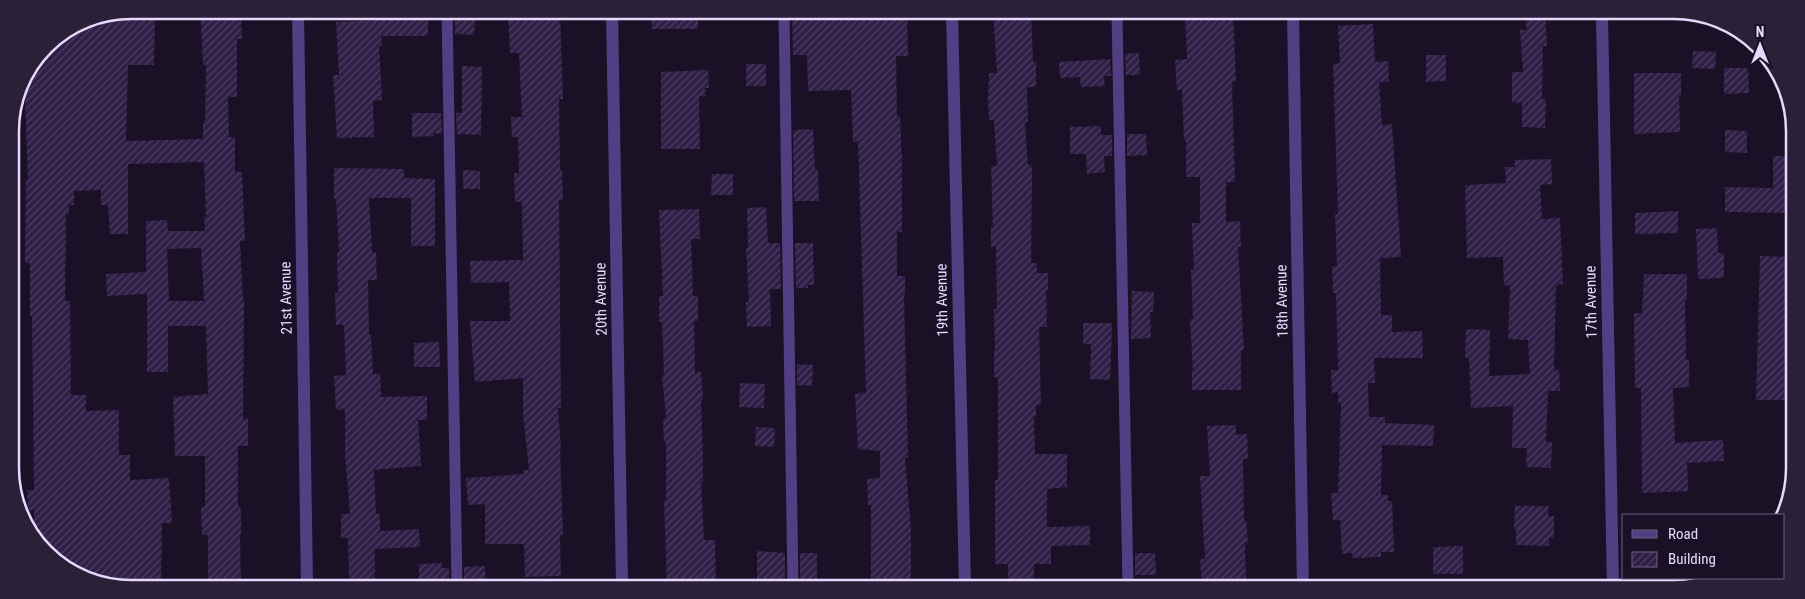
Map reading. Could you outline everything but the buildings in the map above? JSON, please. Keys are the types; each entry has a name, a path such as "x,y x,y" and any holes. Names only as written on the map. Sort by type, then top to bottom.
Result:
{"street":[{"name":"21st Avenue","path":"298,19 307,580"},
{"name":"20th Avenue","path":"612,19 622,580"},
{"name":"19th Avenue","path":"952,19 965,580"},
{"name":"18th Avenue","path":"1293,19 1303,580"},
{"name":"17th Avenue","path":"1602,19 1613,580"}],"lane":[{"path":"447,19 457,580"},
{"path":"784,19 793,580"},
{"path":"1117,19 1128,580"}]}
